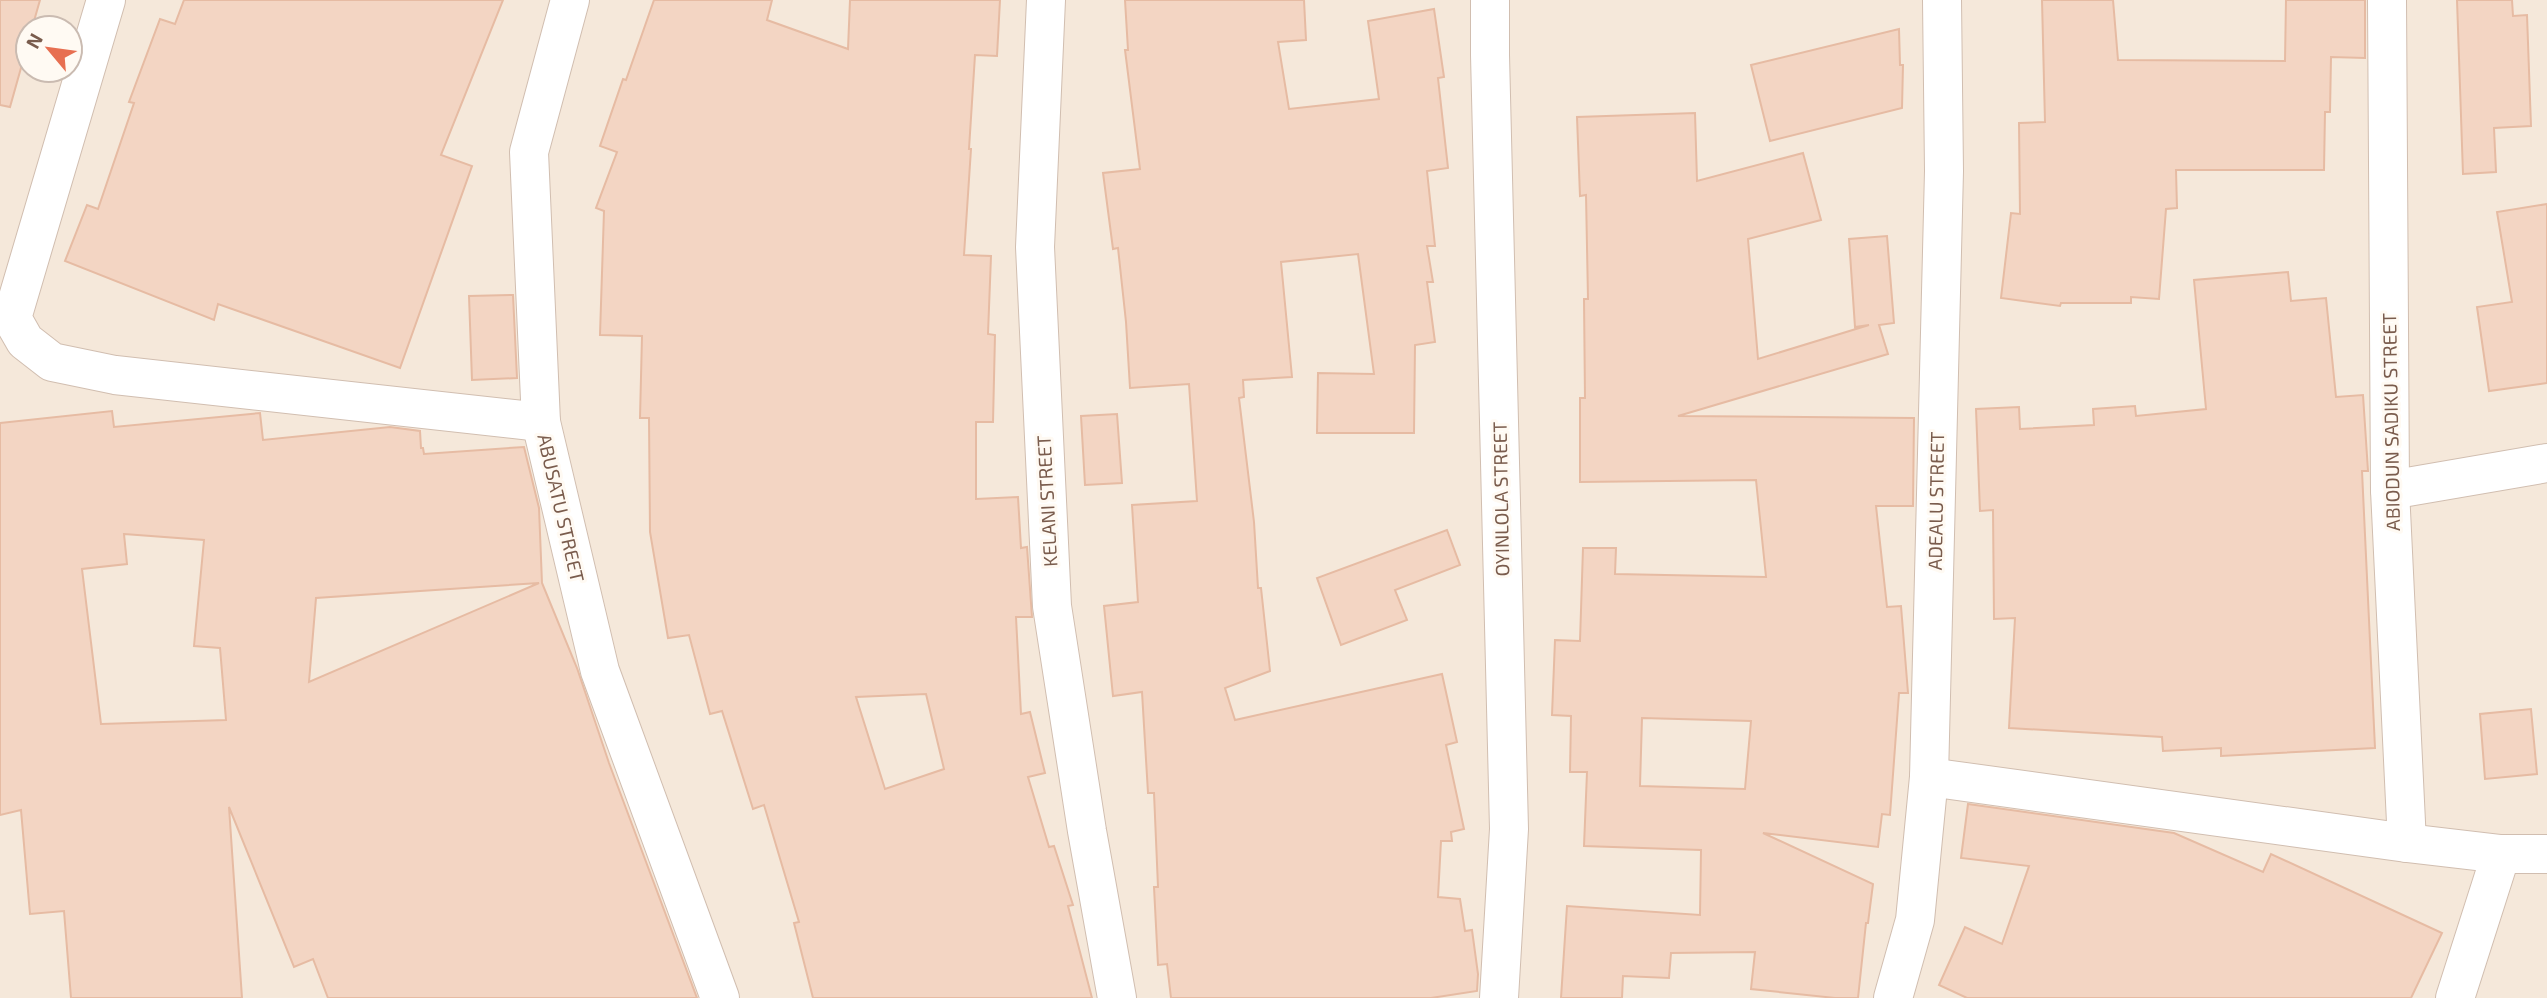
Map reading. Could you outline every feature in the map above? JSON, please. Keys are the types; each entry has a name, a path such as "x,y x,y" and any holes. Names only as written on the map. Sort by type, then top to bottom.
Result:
{"street":[{"path":"106,0 12,317 25,341 52,362 115,375 541,422"},
{"name":"ABUSATU STREET","path":"570,0 529,152 541,422 600,671 720,998"},
{"name":"KELANI STREET","path":"1046,0 1035,247 1052,606 1087,831 1117,998"},
{"name":"OYINLOLA STREET","path":"1490,0 1509,829 1499,998"},
{"name":"ADEALU STREET","path":"1893,998 1915,920 1928,778 1944,172 1942,0"},
{"name":"ABIODUN SADIKU STREET","path":"2387,0 2390,490 2407,843"},
{"path":"2390,490 2547,463"},
{"path":"1928,778 2407,843 2501,854 2547,854"},
{"path":"2455,998 2501,854"}],"shaded area":[{"path":"0,0 2547,0 2547,998 0,998"}],"building":[{"path":"0,0 40,0 36,14 14,14 14,84 16,84 10,107 0,105"},
{"path":"184,0 503,0 441,155 472,166 400,368 218,304 214,320 65,261 87,205 98,209 134,103 129,102 160,19 175,24"},
{"path":"654,0 772,0 767,20 848,49 850,0 1000,0 997,56 975,55 969,149 964,255 991,256 988,334 995,335 993,422 976,422 976,499 1018,497 1021,548 1027,547 1032,617 1016,617 1021,714 1030,712 1045,773 1028,777 1049,847 1054,846 1073,905 1068,906 1092,998 813,998 794,923 799,922 764,805 753,809 722,711 710,714 689,635 668,638 650,532 649,418 640,418 642,336 600,335 604,211 596,208 617,152 600,146 623,79 626,80","holes":["926,694 944,769 885,789 856,697"]},
{"path":"1125,0 1304,0 1306,40 1278,42 1289,109 1379,99 1368,21 1434,9 1444,77 1438,78 1448,168 1427,171 1435,246 1427,246 1433,282 1427,282 1435,342 1415,345 1414,433 1317,433 1318,373 1374,374 1358,254 1281,262 1292,377 1243,380 1244,397 1239,398 1254,522 1258,588 1261,588 1270,671 1225,688 1235,720 1442,674 1457,742 1446,745 1464,829 1451,832 1452,841 1441,841 1438,897 1460,899 1465,931 1472,930 1478,974 1477,991 1431,998 1171,998 1167,964 1158,965 1154,887 1158,887 1154,793 1148,793 1142,692 1113,696 1104,606 1138,602 1132,505 1197,501 1189,384 1130,388 1118,248 1113,249 1103,173 1140,169 1125,50 1128,50"},
{"path":"2042,0 2113,0 2118,60 2285,61 2286,0 2365,0 2365,58 2331,57 2330,112 2325,112 2324,170 2176,170 2177,208 2166,209 2159,299 2131,297 2131,303 2061,303 2060,306 2001,298 2011,213 2020,214 2019,123 2045,122"},
{"path":"2457,0 2512,0 2513,16 2527,15 2531,126 2494,128 2496,172 2463,174"},
{"path":"1899,29 1900,65 1903,65 1902,108 1770,141 1751,65"},
{"path":"1695,113 1697,181 1803,153 1821,220 1748,239 1758,359 1869,325 1855,327 1849,239 1887,236 1894,323 1879,325 1888,354 1678,416 1914,418 1913,506 1876,506 1887,607 1901,606 1908,693 1899,693 1890,815 1882,814 1878,847 1763,833 1873,884 1858,998 1751,989 1755,952 1671,953 1669,978 1623,976 1622,998 1561,998 1567,906 1700,915 1701,850 1584,846 1587,772 1570,772 1571,716 1552,715 1555,640 1580,641 1583,548 1616,548 1615,574 1766,577 1756,480 1580,482 1580,398 1585,398 1584,299 1588,299 1586,195 1580,196 1577,117","holes":["1642,718 1751,721 1745,789 1640,786"]},
{"path":"2547,204 2547,383 2489,391 2477,307 2512,302 2497,212"},
{"path":"2288,272 2291,301 2326,298 2336,397 2363,395 2368,471 2362,471 2375,748 2221,756 2221,748 2163,751 2162,737 2009,728 2015,618 1994,619 1993,510 1980,511 1976,409 2019,407 2020,429 2094,425 2093,409 2135,406 2136,416 2206,409 2194,280"},
{"path":"513,295 517,378 472,380 469,296"},
{"path":"112,411 114,427 260,413 263,440 390,427 420,431 424,454 524,447 539,508 542,583 577,668 609,763 697,998 328,998 313,959 294,967 229,807 242,998 71,998 64,911 30,914 21,810 0,815 0,423","holes":["124,534 204,540 194,646 220,648 226,720 101,724 82,569 127,564","539,583 309,682 316,598"]},
{"path":"1117,414 1122,483 1085,485 1081,416"},
{"path":"1447,530 1460,565 1395,590 1407,620 1341,645 1317,578"},
{"path":"2531,709 2537,774 2485,779 2480,714"},
{"path":"1968,804 2174,833 2263,872 2271,854 2442,933 2411,998 1967,998 1939,985 1965,927 2002,944 2029,866 1961,858"}]}
